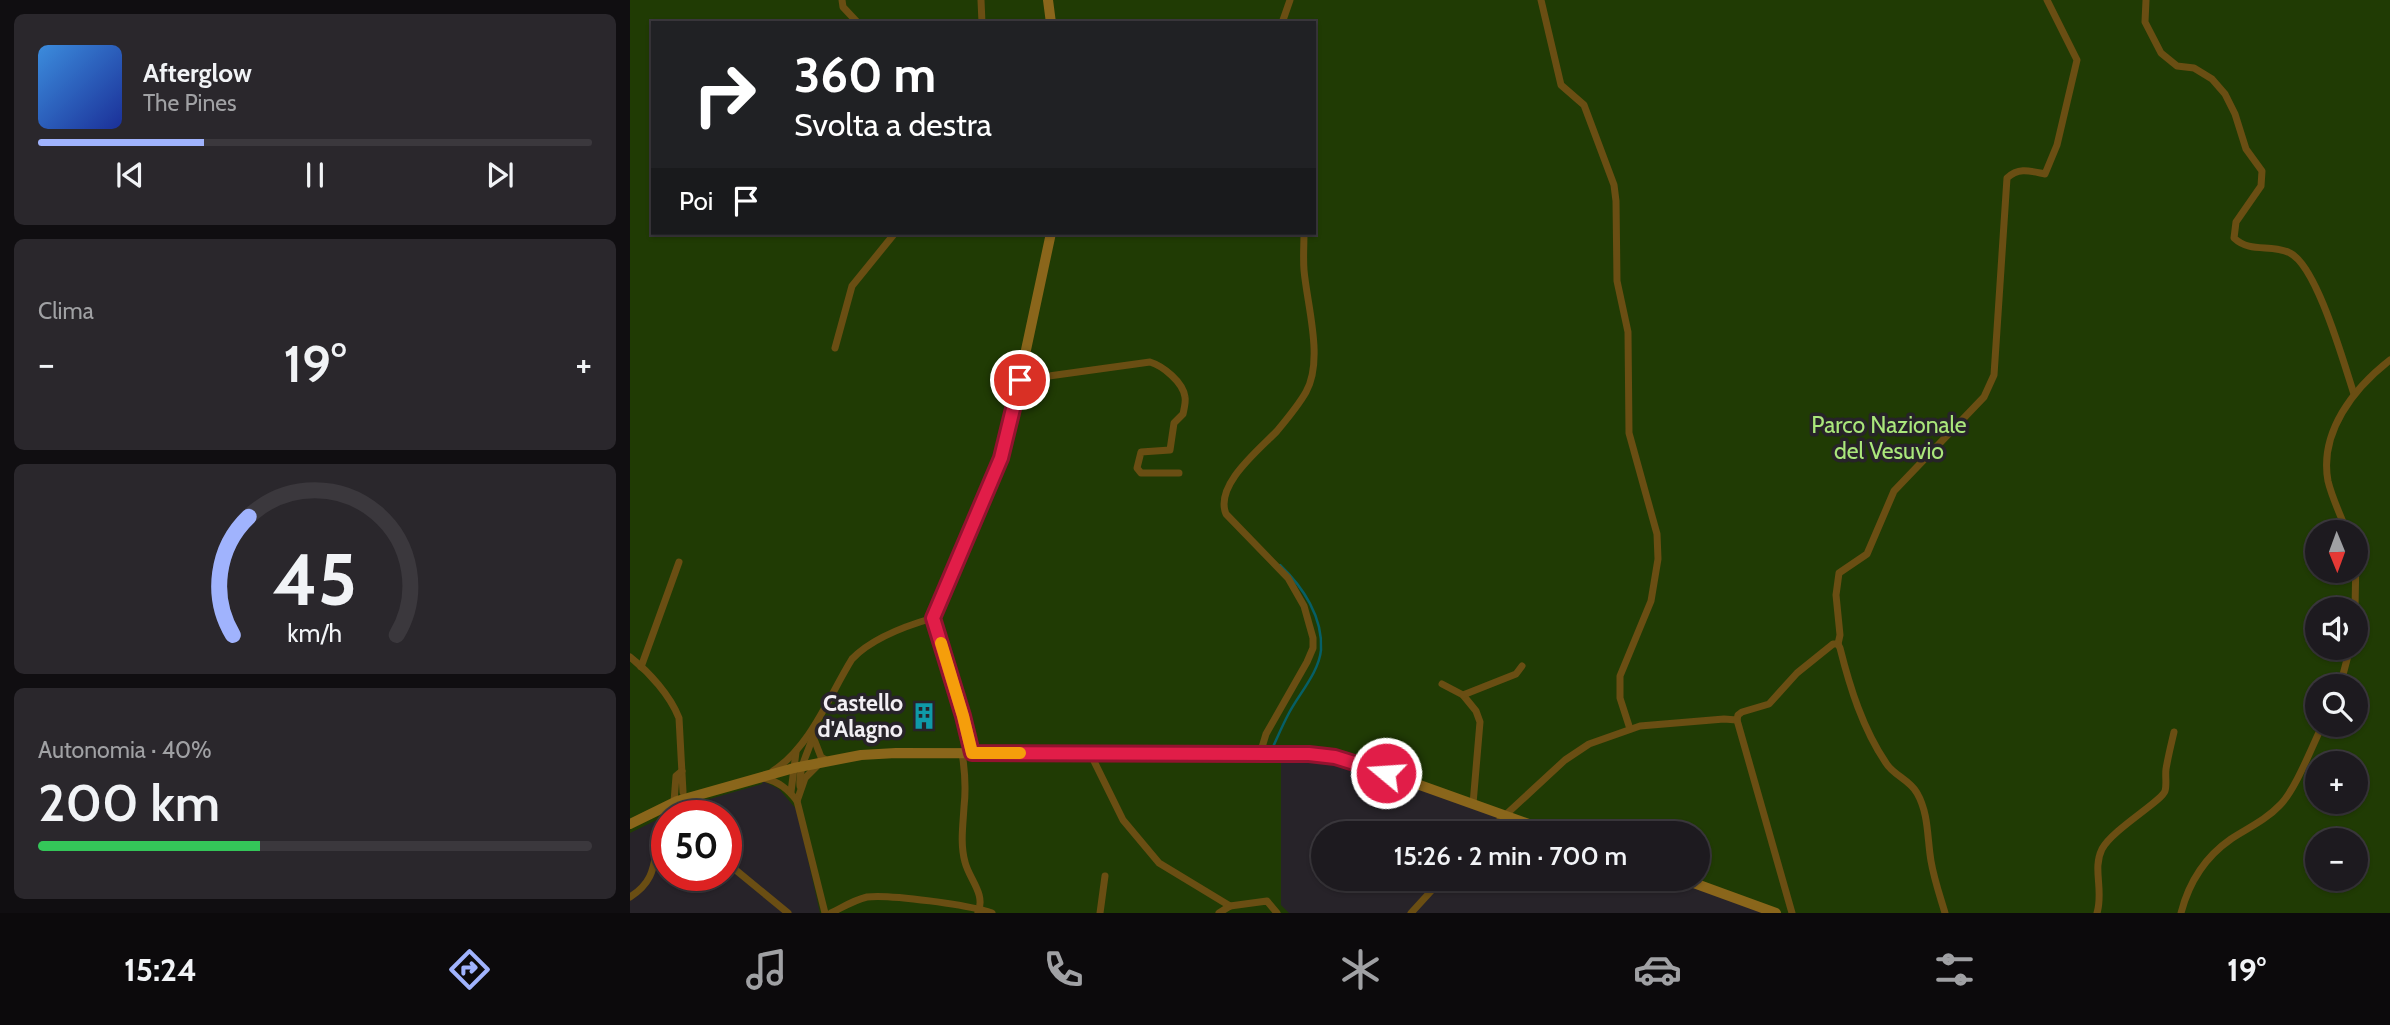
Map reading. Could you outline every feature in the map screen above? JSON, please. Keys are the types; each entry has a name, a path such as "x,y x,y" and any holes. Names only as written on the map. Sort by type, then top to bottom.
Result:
{"main road":[{"path":"1048,0 1051,21"},
{"path":"967,753 963,716 933,618 1001,458 1051,235"},
{"path":"691,800 797,767 880,754 1283,754 1335,757 1521,821"},
{"path":"630,824 651,815"},
{"path":"1710,889 1776,913"}],"street":[{"path":"842,0 843,7 856,21"},
{"path":"981,0 982,21"},
{"path":"1283,21 1290,0"},
{"path":"1541,0 1561,85 1584,105 1614,184 1617,281 1628,332 1629,433 1657,534 1658,559 1651,601 1620,677 1619,698 1630,729"},
{"path":"1945,913 1936,884 1922,804 1916,790 1887,766 1870,735 1853,693 1838,644 1840,635 1836,595 1839,573 1867,554 1894,492 1984,397 1994,375 2007,178 2015,171 2045,174 2057,145 2077,60 2047,0"},
{"path":"2147,0 2145,22 2161,53 2177,65 2194,68 2212,79 2225,94 2235,114 2246,149 2262,171 2261,186 2236,222 2234,238 2242,245 2274,248 2290,253 2310,273 2354,394"},
{"path":"835,348 852,286 893,235"},
{"path":"1264,754 1266,734 1307,662 1313,648 1313,638 1304,606 1288,578 1226,514 1224,505 1233,478 1296,407 1307,390 1312,374 1311,333 1304,275 1304,235"},
{"path":"2343,520 2328,481 2328,457 2336,425 2354,394 2390,360"},
{"path":"1020,380 1150,362 1159,365 1184,394 1183,414 1174,423 1170,450 1140,452 1138,468 1141,473 1179,473"},
{"path":"641,667 679,562"},
{"path":"760,778 775,771 796,752 846,668 860,651 890,634 933,618"},
{"path":"1792,913 1737,720 1742,712 1769,704 1797,673 1823,651 1833,644 1838,644"},
{"path":"630,657 676,712 683,792"},
{"path":"1463,695 1516,674 1522,666"},
{"path":"1443,684 1463,695 1476,711 1480,722 1474,804"},
{"path":"791,792 797,767 814,739 818,719"},
{"path":"1498,821 1583,747 1630,729 1737,720"},
{"path":"2098,913 2101,893 2098,870 2103,849 2129,820 2165,792 2165,771 2174,732"},
{"path":"2181,913 2193,881 2207,859 2230,840 2269,816 2283,802 2316,737"},
{"path":"814,739 821,757 830,760"},
{"path":"796,752 800,790"},
{"path":"967,753 962,835 964,861 979,894 981,906 978,911"},
{"path":"1090,753 1123,820 1154,858 1178,876 1230,906"},
{"path":"797,801 811,770 830,760"},
{"path":"679,800 676,776 682,771"},
{"path":"760,778 778,782 791,792 797,801 825,913"},
{"path":"630,897 647,882 651,874"},
{"path":"742,875 788,913"},
{"path":"1100,913 1105,876"},
{"path":"1411,913 1431,891"},
{"path":"831,913 856,900 876,896 992,913"},
{"path":"1219,913 1230,906 1267,901 1277,913"}],"green space":[{"name":"Parco Nazionale del Vesuvio","path":"630,0 2390,0 2390,913 1770,913 1707,891 1710,891 1710,821 1514,821 1335,761 1281,759 1281,905 1289,913 820,913 797,810 779,789 763,781 762,784 706,800 651,800 651,823 630,833"}],"waterway":[{"path":"1273,747 1289,713 1313,675 1321,650 1319,626 1310,603 1280,565"}],"slow traffic":[{"path":"941,643 972,753 1020,753"}],"place":[{"name":"Castello d'Alagno","path":"924,716"}],"route":[{"path":"1020,380 1001,458 933,618 972,753 1309,754 1335,757 1386,773"}]}
